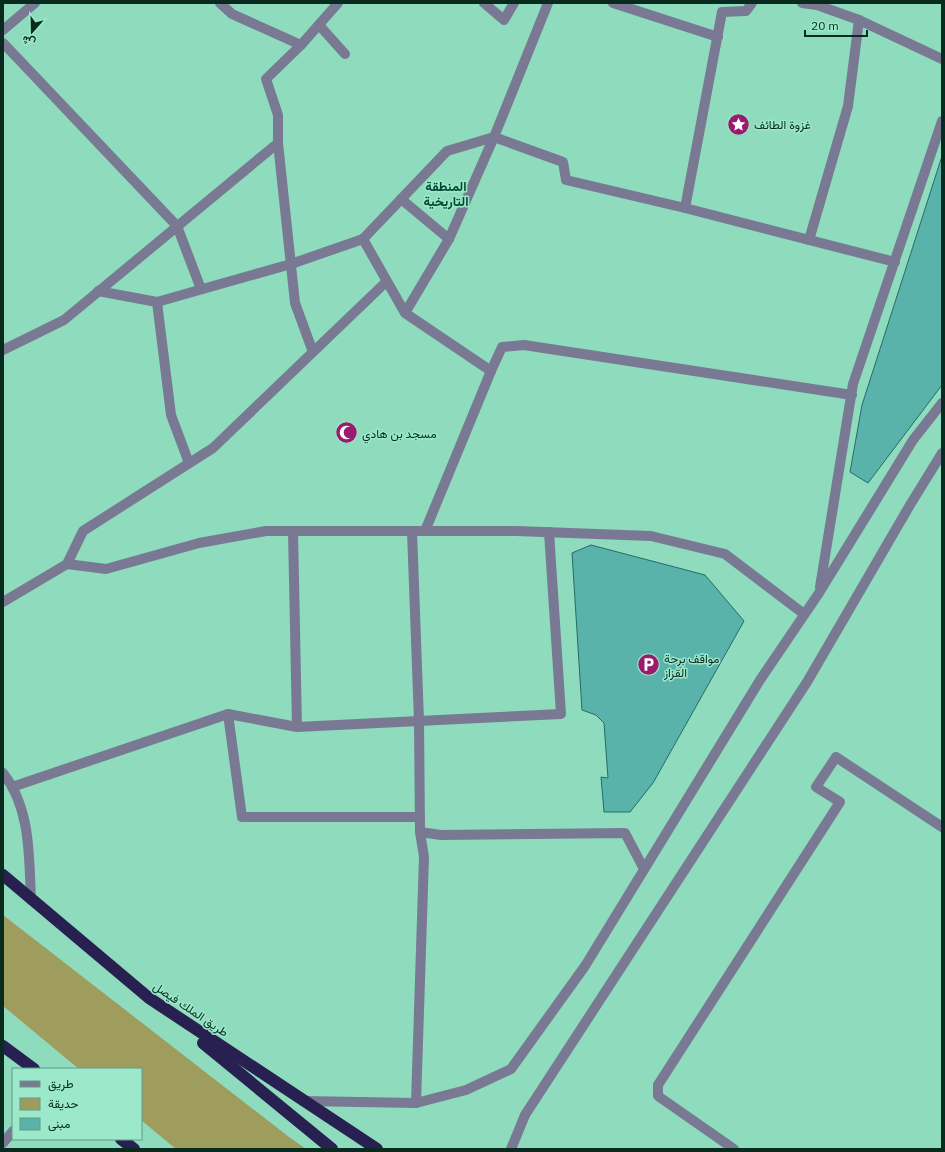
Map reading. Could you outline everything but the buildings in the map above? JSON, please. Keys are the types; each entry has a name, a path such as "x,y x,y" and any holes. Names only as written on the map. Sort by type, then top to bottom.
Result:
{"highway":[{"name":"طريق الملك فيصل","path":"3,875 149,998 303,1102 377,1149"},
{"path":"149,998 332,1149"},
{"path":"3,1046 33,1068"},
{"path":"122,1140 134,1149"}],"street":[{"path":"3,30 35,3"},
{"path":"220,3 232,14 301,45"},
{"path":"313,352 294,303 278,143 278,115 266,79 301,45 338,3"},
{"path":"484,3 504,20 514,3"},
{"path":"405,314 449,239 494,137 548,3"},
{"path":"613,3 718,37"},
{"path":"685,208 722,12 746,11 752,3"},
{"path":"802,3 817,4 859,20 942,59"},
{"path":"809,240 848,106 859,20"},
{"path":"319,25 345,54"},
{"path":"3,43 177,226 202,289"},
{"path":"819,593 853,384 942,121"},
{"path":"98,291 157,302 291,264 363,239 447,151 494,137 563,162 566,180 685,208 895,262"},
{"path":"3,350 64,320 278,143"},
{"path":"401,199 449,239"},
{"path":"363,239 405,314 491,371"},
{"path":"3,602 68,564 83,530 213,448 386,282"},
{"path":"157,302 170,415 189,463"},
{"path":"425,531 502,347 524,345 852,395"},
{"path":"303,1102 416,1103 466,1090 510,1069 585,966 760,680 819,593 913,440 942,403"},
{"path":"511,1149 525,1115 807,682 942,453"},
{"path":"68,564 106,568 199,543 266,531 549,532 651,536 725,554 804,614"},
{"path":"293,531 297,726"},
{"path":"412,531 419,721 420,832 424,857 416,1103"},
{"path":"12,787 228,714 297,726 561,714 549,532"},
{"path":"228,714 242,817 420,817"},
{"path":"734,1149 658,1096 658,1085 840,802 816,787 836,757 942,827"},
{"path":"3,773 12,787 24,820 31,900"},
{"path":"420,832 441,835 625,834 644,869"},
{"path":"3,1143 12,1131"}],"green space":[{"path":"3,915 306,1149 176,1149 142,1121 142,1068 78,1068 3,1006"}],"place":[{"name":"غزوة الطائف","path":"739,124"},
{"name":"مسجد بن هادي","path":"347,433"},
{"name":"مواقف برحة القزاز","path":"649,665"}],"district":[{"name":"المنطقة التاريخية","path":"446,194"}]}
